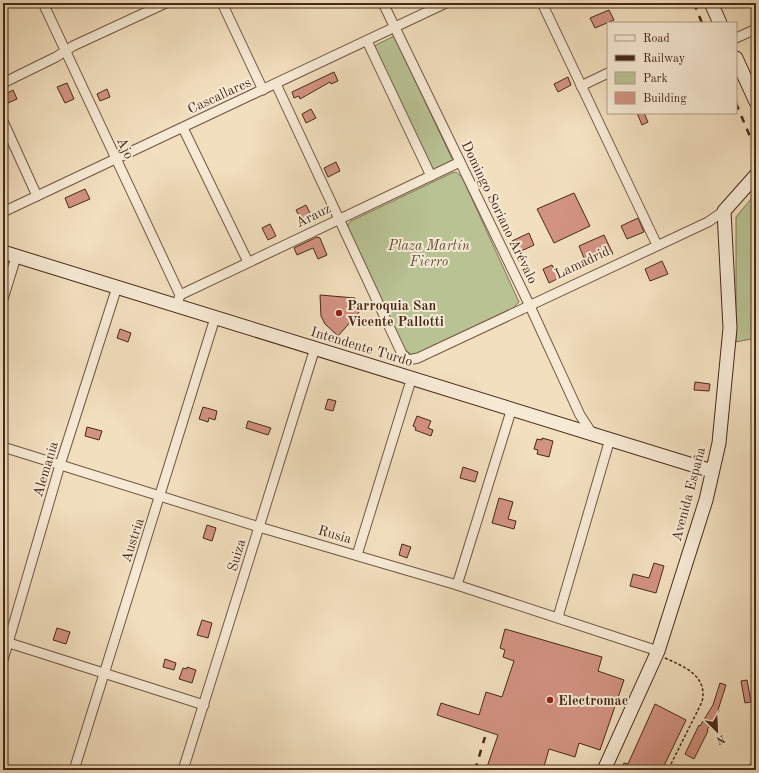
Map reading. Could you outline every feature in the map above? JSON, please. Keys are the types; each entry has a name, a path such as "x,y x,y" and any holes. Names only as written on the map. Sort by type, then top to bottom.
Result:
{"street":[{"name":"Ajo","path":"43,3 116,159 178,300"},
{"path":"3,83 166,3"},
{"path":"222,3 264,90"},
{"name":"Domingo Soriano Arévalo","path":"383,3 529,304 580,415 591,432"},
{"name":"Cascallares","path":"3,212 446,3"},
{"path":"542,3 657,245"},
{"path":"711,3 720,22"},
{"path":"737,38 756,29"},
{"path":"367,41 431,176"},
{"path":"737,60 756,102"},
{"path":"581,86 607,74"},
{"path":"276,84 402,354 408,360 409,376 357,555"},
{"path":"3,121 37,196"},
{"path":"183,128 248,262"},
{"name":"Arauz","path":"178,300 248,262 460,162"},
{"name":"Lamadrid","path":"408,360 418,358 529,304 708,222 724,211 756,175"},
{"name":"Avenida España","path":"604,770 657,652 706,500 722,420 730,328 724,211"},
{"name":"Intendente Turdo","path":"3,252 117,287 178,300 215,318 591,432 712,471"},
{"path":"3,299 16,257"},
{"name":"Alemania","path":"3,660 6,642 60,465 117,287"},
{"name":"Austria","path":"74,770 215,318"},
{"name":"Suiza","path":"183,770 315,348"},
{"path":"457,585 512,408"},
{"path":"558,617 610,439"},
{"name":"Rusia","path":"3,447 259,527 457,585 558,617 657,652"},
{"path":"6,642 204,705"}],"path":[{"path":"657,652 686,668 695,675 703,688 702,702 668,770"}],"green space":[{"path":"394,36 453,161 430,172 370,48"},
{"name":"Plaza Martín Fierro","path":"456,172 462,177 519,302 513,308 418,354 412,355 405,350 348,229 348,224 351,221"},
{"path":"756,193 756,338 736,342 736,217"}],"building":[{"path":"609,10 614,20 595,28 590,18"},
{"path":"334,72 338,81 331,84 330,82 300,99 299,96 294,98 292,92"},
{"path":"568,77 571,85 558,92 554,84"},
{"path":"67,83 74,99 65,103 57,87"},
{"path":"107,89 110,97 100,101 97,94"},
{"path":"13,90 17,99 8,103 4,95"},
{"path":"311,109 316,118 306,123 302,114"},
{"path":"637,114 644,114 648,122 642,125"},
{"path":"336,162 340,171 328,177 324,168"},
{"path":"85,189 90,199 69,208 65,198"},
{"path":"574,193 590,226 554,243 537,209"},
{"path":"306,205 312,217 302,221 296,210"},
{"path":"638,218 644,232 627,239 621,226"},
{"path":"270,224 276,236 268,240 262,228"},
{"path":"529,233 534,245 517,253 512,241"},
{"path":"604,235 613,254 587,265 579,246"},
{"path":"317,237 320,238 327,255 318,259 313,248 297,255 294,248"},
{"path":"662,261 668,274 650,281 645,269"},
{"path":"552,265 559,278 549,283 543,269"},
{"name":"Parroquia San Vicente Pallotti","path":"320,295 355,298 361,310 338,336 325,324 321,316"},
{"path":"120,329 131,333 128,342 117,338"},
{"path":"695,382 710,384 709,391 694,390"},
{"path":"328,399 336,401 333,411 325,409"},
{"path":"203,407 217,411 215,420 209,418 208,422 199,419"},
{"path":"417,416 431,421 428,428 433,430 431,436 415,430 416,428 413,426"},
{"path":"248,421 271,428 268,435 246,428"},
{"path":"87,427 102,431 99,440 85,436"},
{"path":"542,438 553,441 549,457 537,454 538,450 534,449 537,439 542,440"},
{"path":"463,467 478,472 475,482 460,478"},
{"path":"499,498 513,502 508,519 516,521 514,529 492,523"},
{"path":"207,525 216,528 212,541 203,538"},
{"path":"402,544 411,547 407,558 399,555"},
{"path":"654,563 664,566 656,593 630,586 633,574 649,578"},
{"path":"202,620 212,623 208,638 197,635"},
{"path":"57,628 70,632 66,644 53,640"},
{"name":"Electromac","path":"505,629 602,657 598,671 624,680 600,750 579,743 575,757 549,749 543,770 486,770 498,735 437,715 441,703 479,715 486,692 502,697 514,661 503,657 505,650 500,648"},
{"path":"165,659 176,663 174,670 163,667"},
{"path":"187,667 196,670 192,683 179,679 183,668 187,669"},
{"path":"747,680 751,702 745,703 741,681"},
{"path":"720,683 726,685 718,710 719,711 707,730 708,731 694,759 685,754 699,725 700,726 713,705"},
{"path":"655,704 686,720 662,770 620,770 624,763 628,764"}],"railway":[{"path":"694,3 702,22"},
{"path":"737,105 756,151"},
{"path":"475,770 485,737"},
{"path":"747,770 756,756"}],"place":[{"name":"Parroquia San Vicente Pallotti","path":"339,313"},
{"name":"Electromac","path":"550,700"}]}
